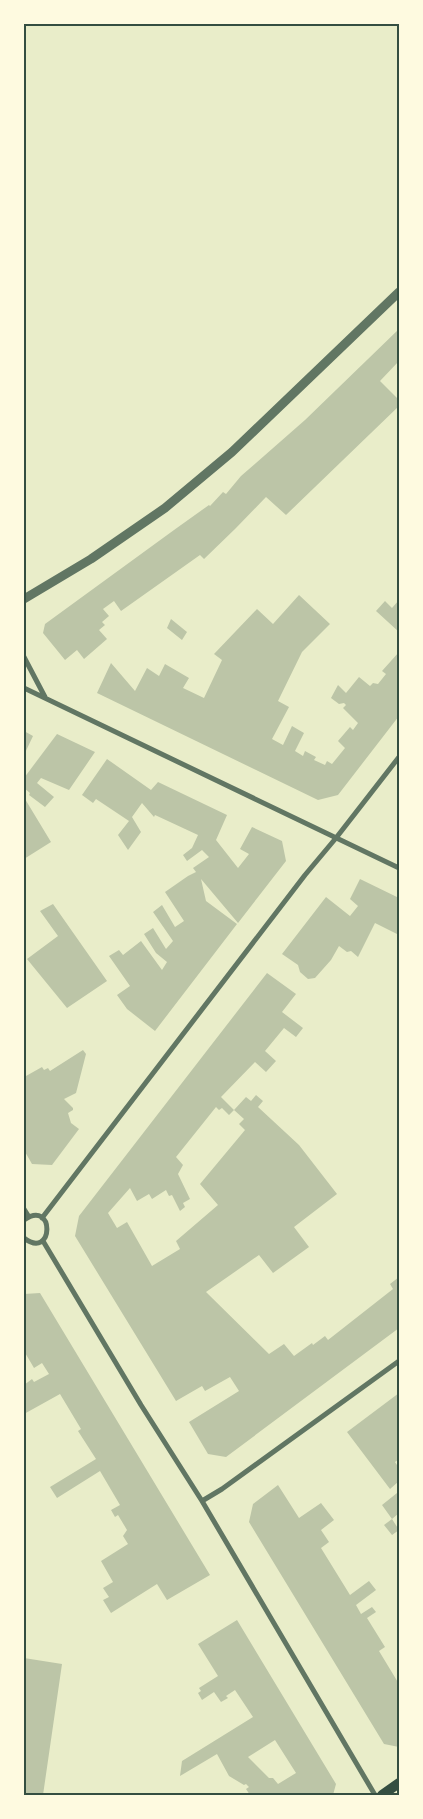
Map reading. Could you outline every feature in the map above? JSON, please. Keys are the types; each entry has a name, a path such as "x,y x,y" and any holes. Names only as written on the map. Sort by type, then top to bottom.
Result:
{"main road":[{"path":"382,1795 399,1783"}],"street":[{"path":"24,599 91,559 165,508 232,452 399,292"},
{"path":"24,657 46,698"},
{"path":"24,688 399,868"},
{"path":"42,1218 305,875 399,756"},
{"path":"24,1209 26,1219 37,1216 42,1218 46,1222 48,1229 47,1236 37,1243 30,1243 24,1239"},
{"path":"43,1240 136,1397 202,1501 375,1795"},
{"path":"202,1501 222,1489 399,1361"}],"building":[{"path":"399,329 399,361 380,381 399,400 399,406 286,515 266,497 204,559 200,555 121,611 114,601 103,609 109,616 102,622 105,625 99,630 107,639 84,659 77,650 65,660 43,633 45,624 210,506 223,492 226,494 241,476 305,420"},
{"path":"299,595 330,624 302,652 278,701 289,707 272,739 283,745 292,726 304,733 295,751 303,756 305,751 316,757 314,760 325,765 327,761 332,764 345,748 338,741 350,727 353,730 358,723 343,708 346,705 344,703 339,704 331,698 338,685 346,693 359,677 370,686 373,683 378,684 386,674 382,671 399,652 399,716 338,795 318,800 97,693 111,663 135,691 147,668 159,676 165,664 189,678 183,688 204,698 222,660 214,654 257,609 273,624"},
{"path":"399,600 399,632 376,611 385,601 392,608"},
{"path":"171,619 187,632 182,640 167,628"},
{"path":"24,731 33,736 24,755"},
{"path":"57,734 95,752 69,790 41,778 37,783 54,797 45,807 29,795 30,793 24,788 24,778"},
{"path":"107,759 151,790 158,782 227,815 216,840 238,868 249,854 240,849 252,827 282,841 286,861 238,923 201,879 206,901 237,924 155,1031 127,1009 117,995 130,986 109,956 119,950 123,955 141,941 162,970 167,962 156,953 144,934 153,928 166,949 173,941 153,912 162,905 175,927 184,921 165,892 196,872 193,868 209,857 202,850 187,861 183,855 192,848 198,835 155,815 154,817 142,803 132,817 141,832 128,850 118,835 129,821 96,799 93,803 82,795"},
{"path":"25,799 51,842 24,859 24,801"},
{"path":"360,879 399,898 399,935 375,923 358,957 351,951 347,952 339,946 331,960 315,978 308,979 300,972 298,965 282,954 326,897 350,916 358,906 350,899"},
{"path":"53,904 107,981 67,1008 27,959 58,936 40,911"},
{"path":"267,973 296,994 282,1012 303,1028 296,1037 284,1028 265,1051 276,1061 266,1072 255,1062 221,1097 234,1110 246,1097 251,1101 256,1095 263,1101 258,1107 299,1145 337,1194 294,1227 309,1247 273,1273 259,1255 206,1292 269,1354 284,1344 294,1356 325,1336 328,1340 393,1289 390,1284 399,1277 399,1328 226,1457 208,1454 189,1422 239,1391 230,1377 205,1391 202,1386 176,1401 75,1236 79,1216","holes":["216,1107 219,1110 222,1108 229,1115 234,1110 244,1119 239,1124 245,1130 200,1184 218,1205 176,1241 180,1249 152,1266 127,1222 117,1228 108,1213 130,1188 137,1201 149,1194 152,1199 166,1190 169,1196 172,1195 180,1211 185,1207 183,1203 190,1199 178,1174 183,1165 176,1157"]},
{"path":"83,1050 86,1054 76,1093 64,1099 73,1108 68,1113 71,1123 79,1129 52,1165 32,1164 24,1150 24,1072 26,1076 42,1067 44,1070 48,1068 50,1071"},
{"path":"40,1293 210,1575 167,1600 157,1584 111,1613 103,1600 109,1597 103,1588 113,1582 101,1561 128,1544 123,1536 127,1530 118,1515 115,1517 111,1510 120,1505 100,1471 57,1498 50,1487 96,1459 78,1431 81,1429 60,1394 24,1414 24,1385 32,1379 34,1382 49,1374 42,1363 34,1368 24,1351 24,1294"},
{"path":"399,1393 399,1459 395,1462 399,1468 399,1484 398,1482 390,1489 347,1432"},
{"path":"278,1485 299,1518 321,1503 334,1520 321,1530 329,1542 321,1548 350,1595 369,1581 376,1590 356,1605 361,1614 372,1607 376,1612 367,1618 385,1647 379,1651 399,1684 399,1747 384,1744 249,1522 253,1504"},
{"path":"397,1493 399,1495 399,1513 392,1519 382,1505"},
{"path":"392,1519 399,1530 392,1535 384,1525"},
{"path":"237,1620 336,1784 333,1795 250,1795 246,1789 249,1787 246,1784 244,1785 229,1776 217,1754 180,1776 182,1761 253,1717 235,1690 226,1696 228,1698 221,1702 214,1692 202,1700 198,1693 201,1691 199,1688 218,1676 198,1644","holes":["275,1740 296,1773 278,1784 273,1778 269,1778 248,1757"]},
{"path":"24,1658 62,1664 43,1795 24,1795"}]}
